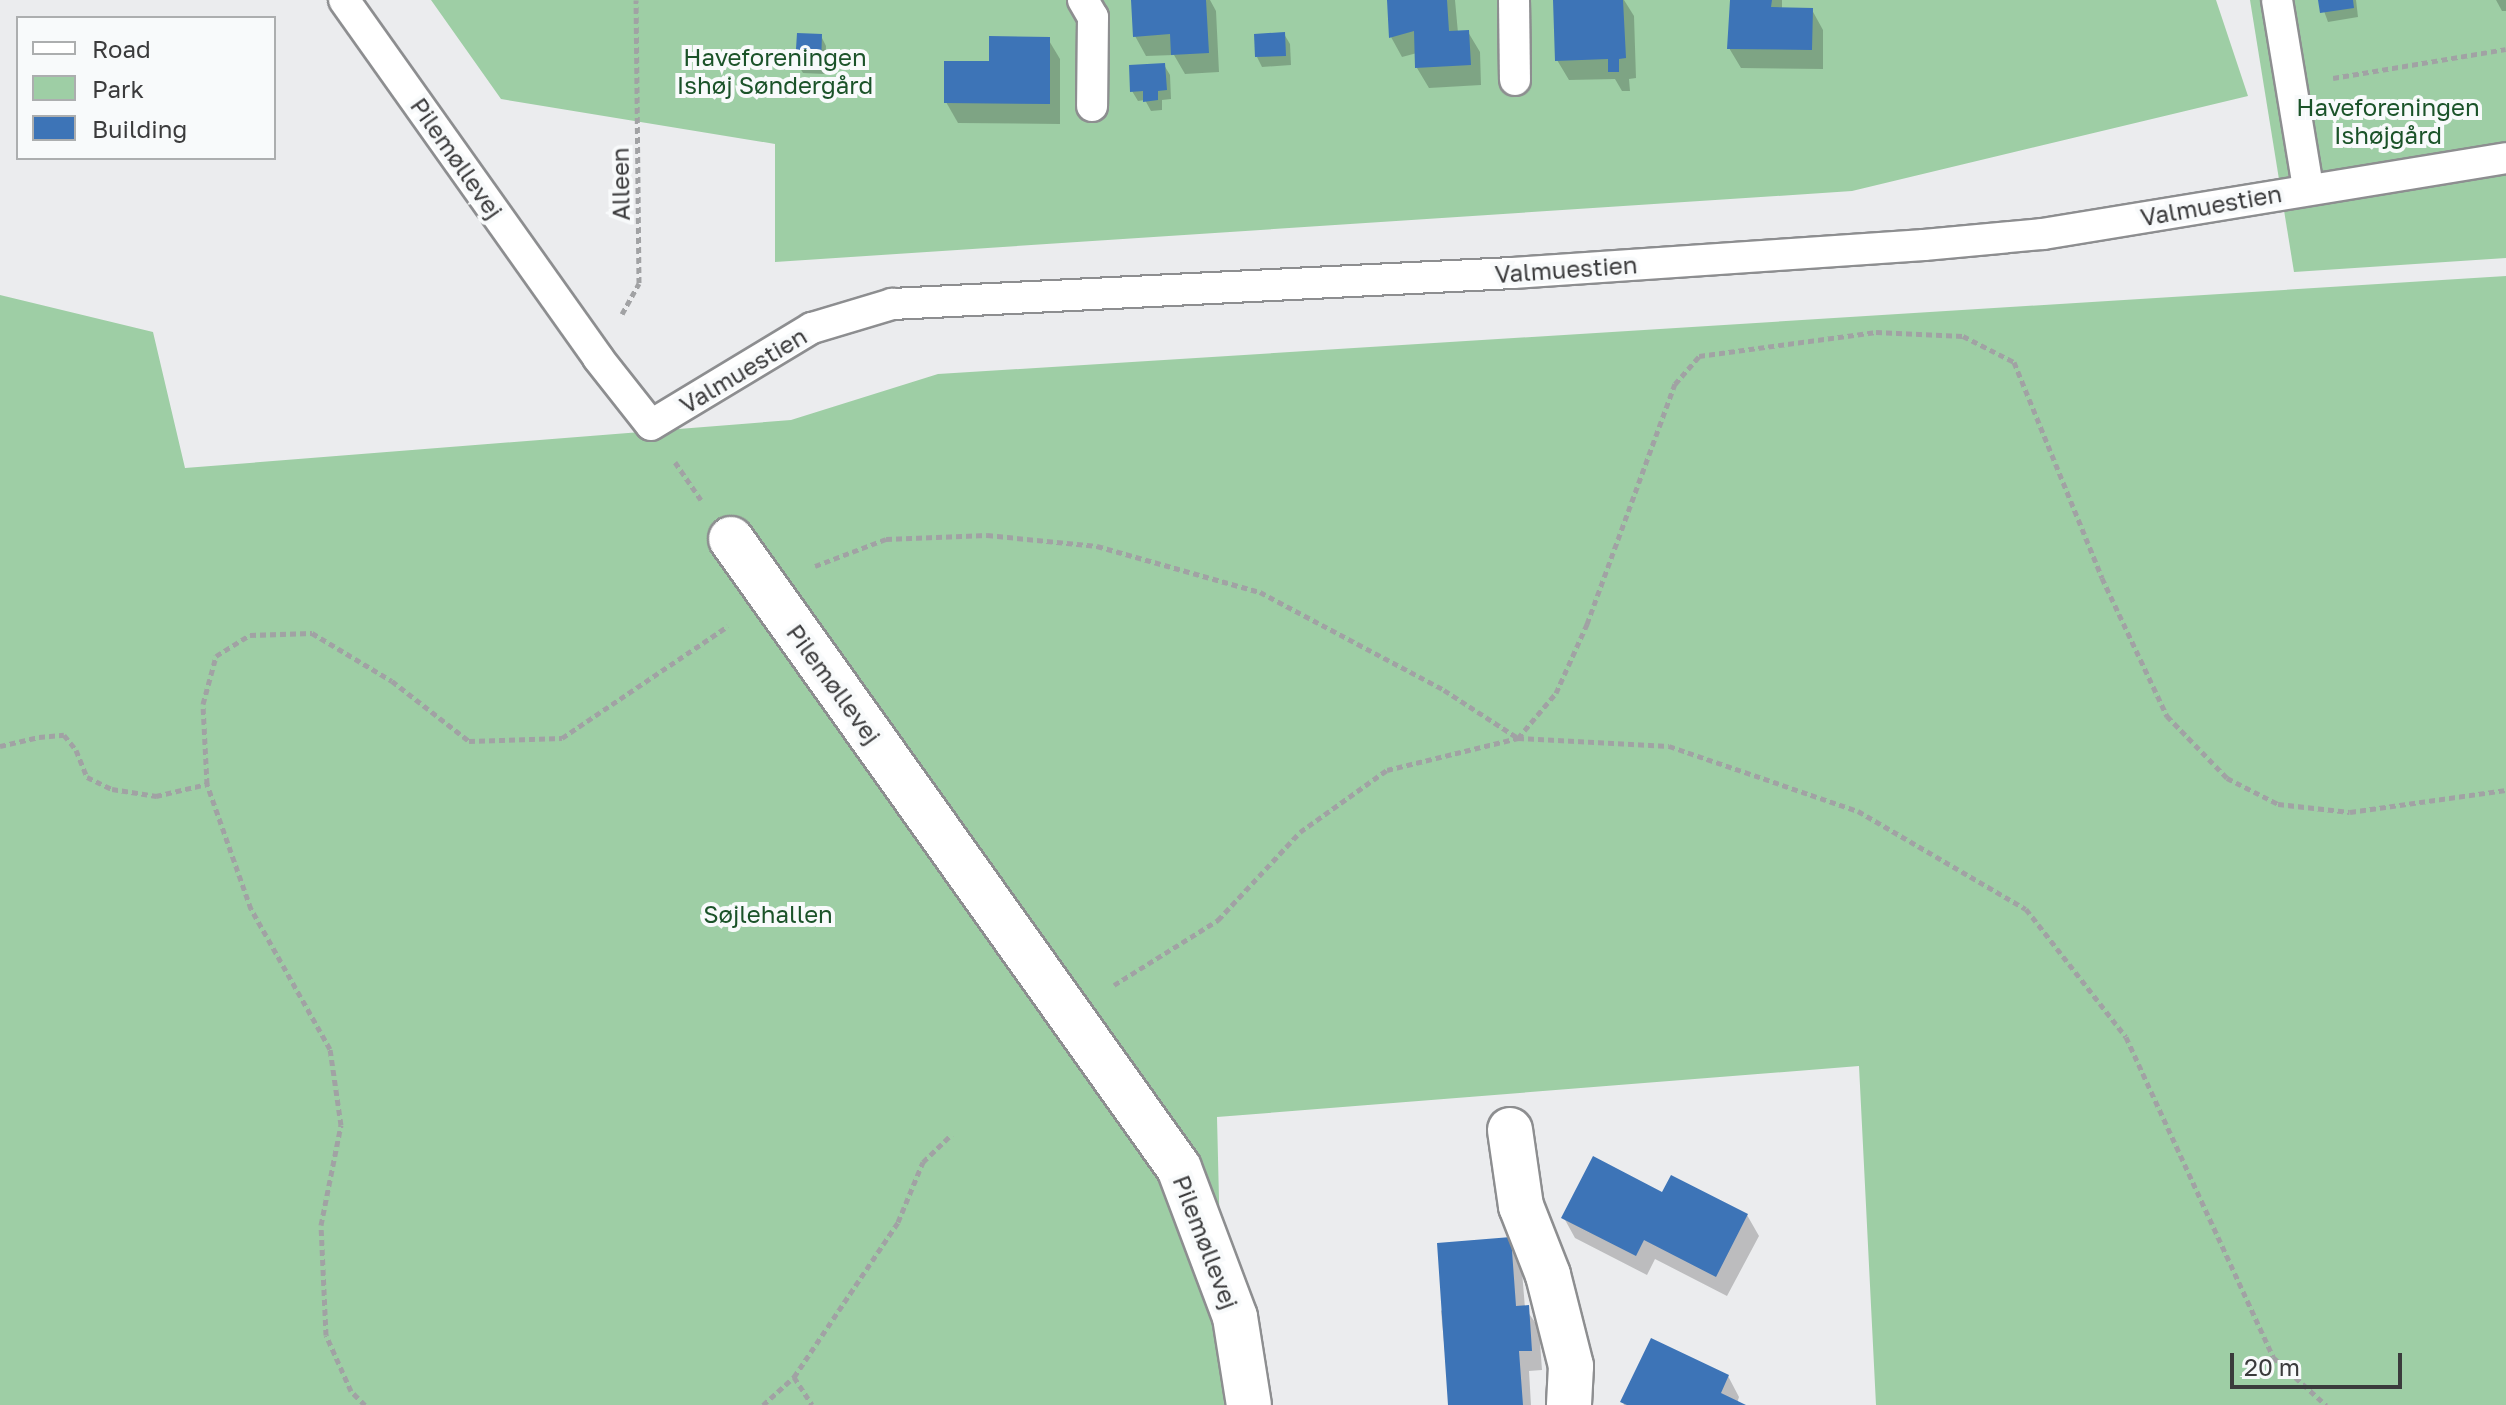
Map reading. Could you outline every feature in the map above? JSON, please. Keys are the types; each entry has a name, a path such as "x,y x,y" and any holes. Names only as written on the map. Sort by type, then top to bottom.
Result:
{"street":[{"name":"Pilemøllevej","path":"731,539 1179,1168 1235,1317 1249,1405"},
{"path":"1510,1130 1521,1206 1548,1275 1571,1366 1569,1405"}],"lane":[{"name":"Pilemøllevej","path":"344,0 598,358 651,425"},
{"path":"1083,0 1093,17 1092,106"},
{"path":"1514,0 1515,80"},
{"path":"2277,0 2308,188"},
{"name":"Valmuestien","path":"651,425 812,328 892,304 1513,273 1924,245 2043,234 2308,188 2506,158"}],"path":[{"name":"Alleen","path":"598,358 639,283 636,0"},
{"path":"2291,85 2506,49"},
{"path":"1518,738 1556,693 1587,624 1675,384 1699,356 1876,332 1948,335 1963,336 2014,362 2102,578 2167,716 2227,778 2278,804 2350,812 2506,790"},
{"path":"651,425 731,539"},
{"path":"365,1405 351,1391 326,1335 321,1225 341,1125 330,1049 251,909 207,784 203,704 216,656 250,635 312,633 392,681 469,741 562,738 810,568 886,539 987,535 1097,546 1260,592 1444,690 1518,738"},
{"path":"0,746 64,735 76,750 87,777 112,789 156,796 207,784"},
{"path":"1069,1013 1218,920 1300,832 1387,770 1518,738 1669,746 1858,811 2026,909 2126,1037 2273,1357 2326,1405"},
{"path":"763,1405 794,1377 898,1222 923,1162 952,1134"},
{"path":"794,1377 812,1405"}],"green space":[{"name":"Haveforeningen Ishøj Søndergård","path":"431,0 2216,0 2248,96 1852,191 775,262 775,144 501,99"},
{"name":"Haveforeningen Ishøjgård","path":"2250,0 2506,0 2506,258 2294,272"},
{"name":"Søjlehallen","path":"2506,276 2506,1405 1876,1405 1859,1066 1217,1117 1224,1405 0,1405 0,295 153,332 185,468 791,420 938,374"}],"building":[{"path":"1131,0 1206,0 1209,53 1171,55 1170,34 1133,37"},
{"path":"1387,0 1447,0 1449,31 1469,30 1471,65 1415,68 1414,31 1389,38"},
{"path":"1553,0 1623,0 1626,58 1619,59 1619,72 1608,72 1608,59 1555,61"},
{"path":"1730,0 1772,0 1771,7 1813,8 1812,50 1727,49"},
{"path":"2318,0 2353,0 2354,8 2320,13"},
{"path":"1285,32 1286,56 1255,57 1254,34"},
{"path":"797,33 822,34 821,65 795,64"},
{"path":"989,36 1050,37 1050,104 944,103 944,61 989,61"},
{"path":"1165,63 1167,90 1158,91 1158,100 1143,102 1143,91 1130,92 1129,65"},
{"path":"1593,1156 1662,1192 1671,1175 1748,1214 1716,1277 1644,1240 1636,1256 1561,1218"},
{"path":"1511,1237 1516,1306 1529,1305 1532,1351 1519,1351 1523,1405 1448,1405 1437,1243"},
{"path":"1651,1338 1729,1375 1721,1393 1746,1405 1627,1405 1620,1402"}]}
